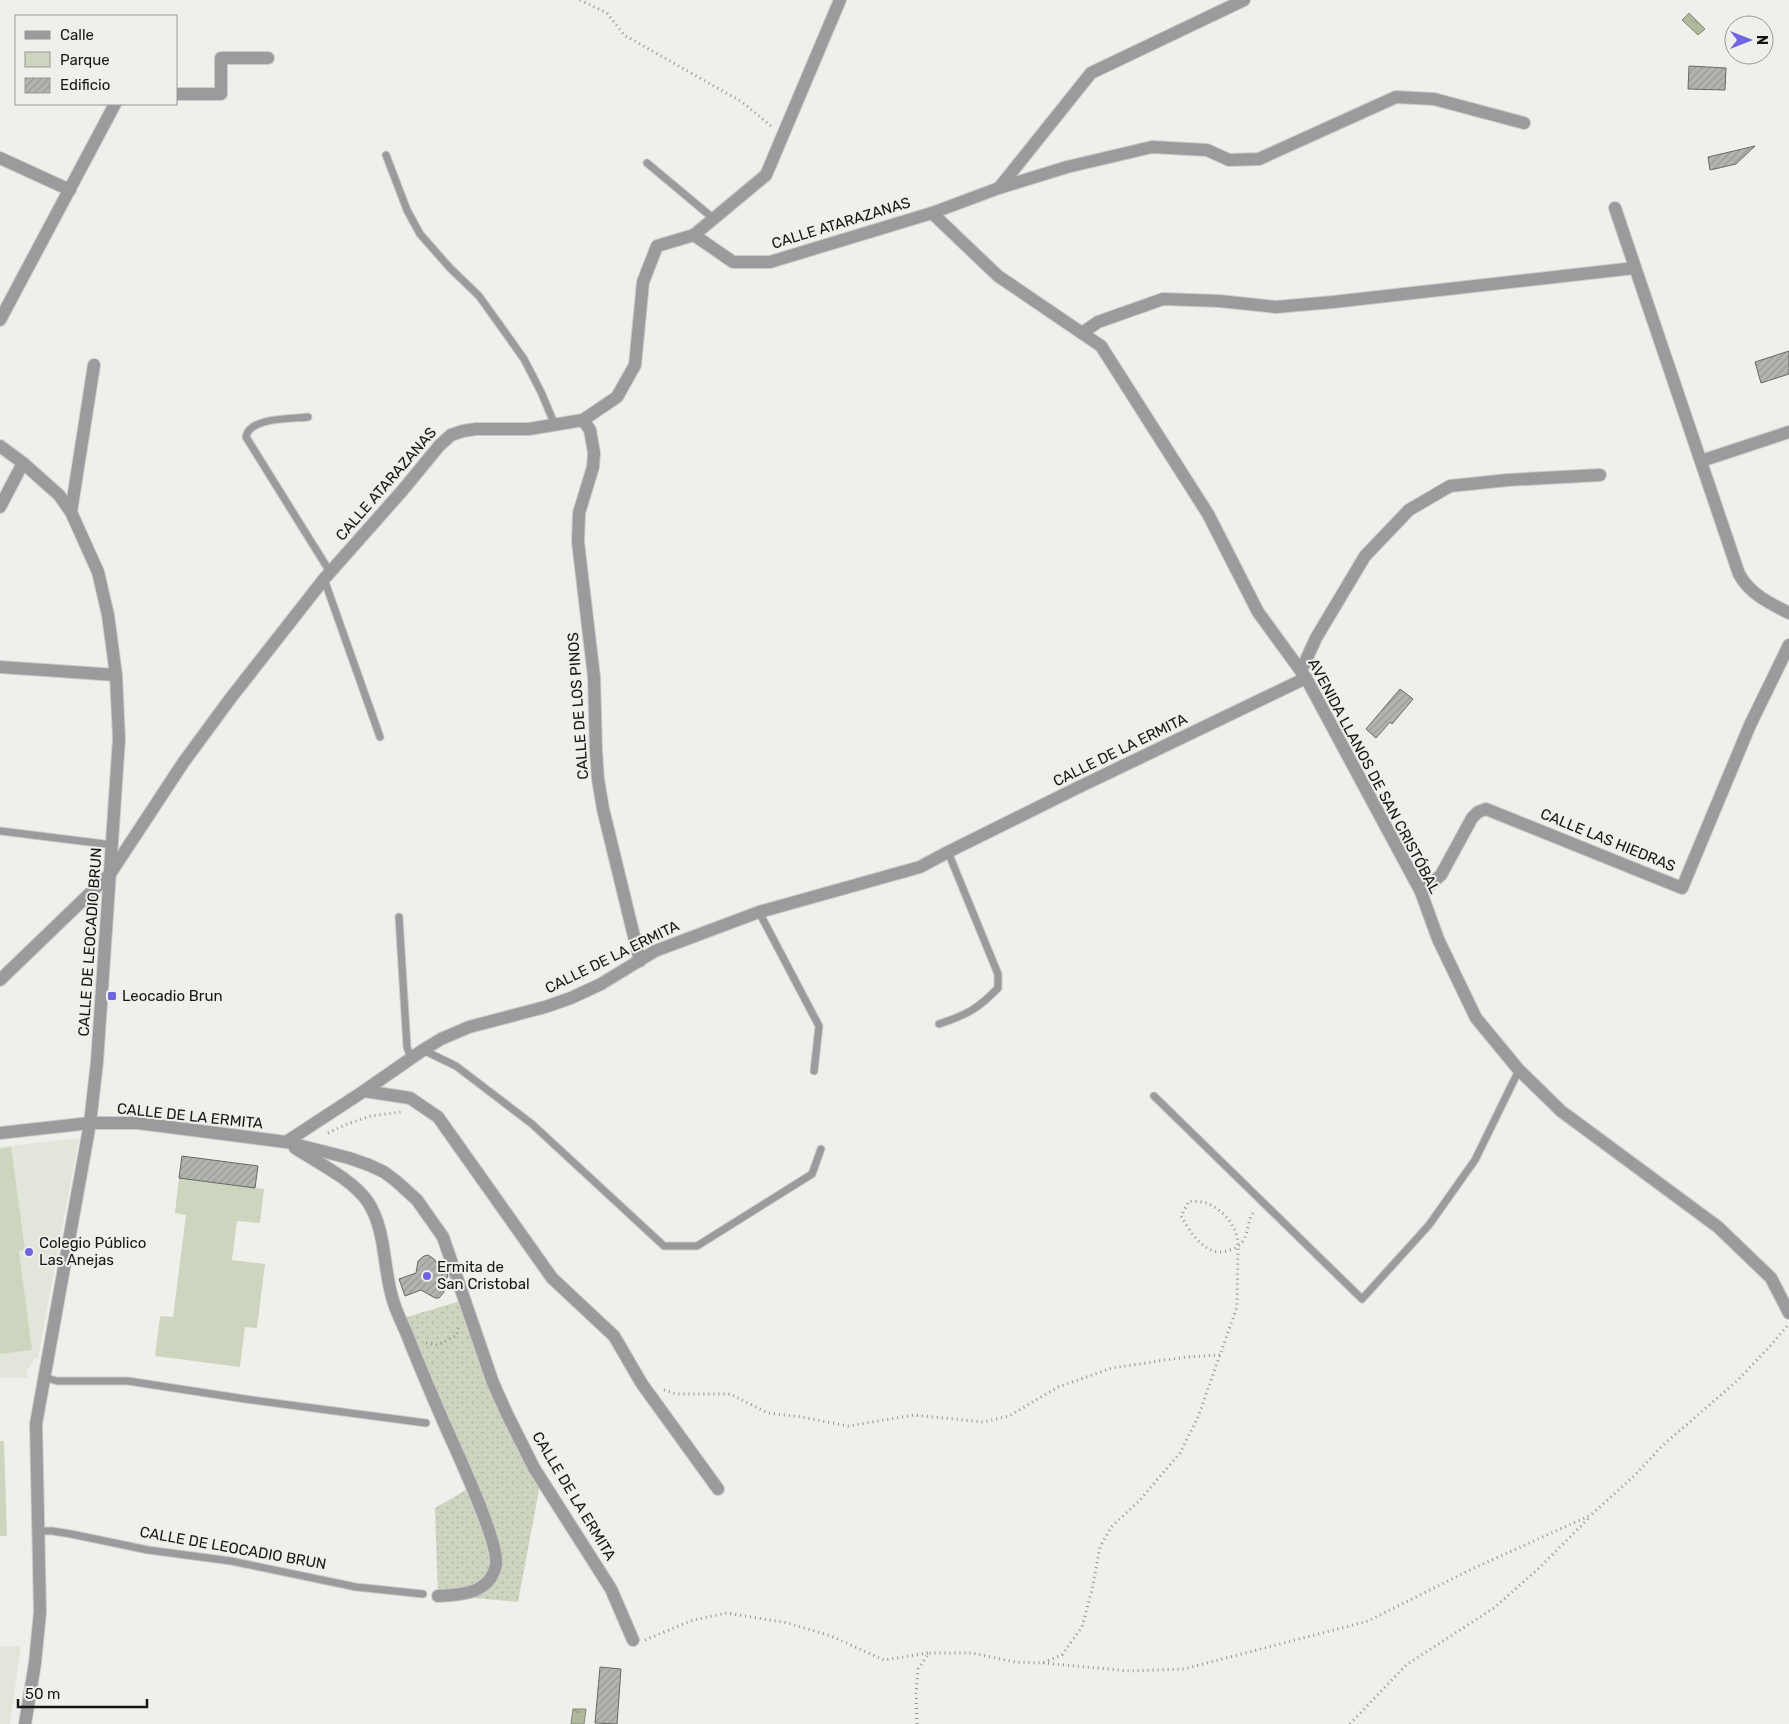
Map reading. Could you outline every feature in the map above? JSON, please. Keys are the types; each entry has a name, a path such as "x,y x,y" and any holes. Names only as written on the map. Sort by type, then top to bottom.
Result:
{"street":[{"path":"694,236 766,176 840,0"},
{"path":"999,188 1091,73 1244,0"},
{"path":"178,94 221,94 221,58 268,58"},
{"name":"CALLE ATARAZANAS","path":"0,980 110,874 206,731 327,576 402,491 429,456 451,435 476,429 529,429 583,420 617,397 635,365 643,282 657,246 694,236 733,262 770,262 932,213 999,188 1067,167 1152,147 1207,150 1229,160 1259,160 1396,97 1434,99 1524,122"},
{"path":"0,320 115,105"},
{"path":"0,158 70,190"},
{"path":"1615,208 1743,581 1752,592 1789,612"},
{"name":"AVENIDA LLANOS DE SAN CRISTÓBAL","path":"932,213 998,276 1101,346 1208,514 1258,612 1284,650 1304,674 1421,892 1438,939 1476,1018 1519,1070 1561,1111 1718,1227 1771,1278 1789,1312"},
{"path":"1082,333 1098,322 1163,298 1276,307 1635,268"},
{"path":"71,512 94,365"},
{"name":"CALLE DE LOS PINOS","path":"583,420 590,430 594,443 594,453 593,467 580,513 578,542 594,677 598,779 603,809 640,961"},
{"path":"1701,461 1789,432"},
{"name":"CALLE DE LEOCADIO BRUN","path":"0,446 23,463 59,495 71,512 98,572 108,615 116,675 119,739 97,1062 90,1123 36,1424 40,1612 35,1663 25,1724"},
{"path":"0,507 23,463"},
{"path":"1304,674 1316,638 1365,556 1410,510 1450,486 1600,475"},
{"name":"CALLE LAS HIEDRAS","path":"1421,892 1441,876 1472,818 1478,812 1486,809 1682,888 1750,724 1789,645"},
{"path":"0,667 116,675"},
{"name":"CALLE DE LA ERMITA","path":"286,1142 441,1039 469,1027 545,1007 571,998 601,984 668,946 759,912 920,867 1304,674"},
{"path":"364,1091 410,1098 438,1117 552,1278 614,1336 642,1384 718,1489"},
{"name":"CALLE DE LA ERMITA","path":"0,1133 90,1123 138,1123 286,1142 369,1165 384,1172 396,1181 417,1200 443,1237 493,1383 507,1414 534,1468 611,1589 633,1640"},
{"name":"CALLE DE LA ERMITA","path":"286,1142 352,1185 368,1203 379,1228 392,1298 480,1509 494,1549 496,1563 490,1580 483,1587 460,1594 438,1596"}],"lane":[{"path":"386,155 407,210 420,234 450,268 479,296 519,351 541,392 554,425"},
{"path":"647,163 714,219"},
{"path":"308,417 261,422 252,427 247,432 246,437 327,576 380,737"},
{"path":"0,832 113,845"},
{"path":"939,1024 966,1015 985,1001 998,988 998,974 948,852"},
{"path":"759,912 819,1026 814,1071"},
{"path":"399,916 407,1047 411,1058"},
{"path":"423,1050 456,1066 532,1124 664,1246 697,1246 812,1174 821,1149"},
{"path":"1154,1096 1362,1299 1429,1225 1475,1160 1519,1070"},
{"path":"43,1377 57,1381 128,1381 280,1404 426,1423"},
{"name":"CALLE DE LEOCADIO BRUN","path":"38,1531 65,1533 148,1550 231,1561 356,1587 423,1594"}],"path":[{"path":"580,0 607,13 624,35 742,102 783,136"},
{"path":"322,1136 347,1124 371,1116 402,1112"},
{"path":"1042,1663 1062,1655 1082,1627 1092,1590 1100,1547 1110,1527 1139,1501 1180,1453 1198,1417 1237,1307 1238,1247 1238,1238 1230,1218 1207,1203 1189,1201 1182,1216 1192,1235 1209,1250 1224,1252 1238,1247 1244,1239 1250,1215 1262,1202"},
{"path":"1350,1724 1406,1665 1494,1608 1538,1569 1591,1515 1636,1474 1662,1446 1737,1381 1789,1323"},
{"path":"409,1339 438,1345 457,1335 459,1326"},
{"path":"642,1384 677,1394 730,1394 768,1413 802,1417 848,1426 914,1415 983,1422 1009,1416 1058,1387 1112,1368 1186,1357 1220,1355"},
{"path":"633,1640 642,1642 693,1620 726,1613 796,1625 831,1636 884,1660 929,1653 972,1653 1016,1662 1129,1671 1184,1670 1368,1621 1472,1569 1591,1515"},
{"path":"917,1724 916,1694 918,1669 929,1653"}],"shaded area":[{"name":"Colegio Público Las Anejas","path":"79,1138 38,1358 34,1359 26,1373 29,1378 0,1378 0,1147"},
{"path":"0,1646 21,1646 10,1724 0,1724"}],"green space":[{"path":"11,1147 25,1250 19,1251 32,1350 0,1354 0,1149"},
{"path":"179,1178 264,1189 260,1223 237,1221 232,1260 265,1264 257,1328 245,1327 240,1367 155,1356 160,1316 173,1317 186,1215 175,1213"},
{"path":"464,1300 541,1479 518,1602 438,1596 435,1508 471,1487 400,1319"},
{"path":"0,1441 4,1441 7,1536 0,1536"}],"water":[{"path":"1689,13 1705,29 1698,35 1682,20"},
{"path":"573,1709 586,1709 584,1724 571,1724"}],"building":[{"path":"1689,66 1726,68 1725,90 1688,89"},
{"path":"1755,146 1736,164 1710,170 1708,157"},
{"path":"1789,351 1789,374 1761,383 1755,362"},
{"path":"1400,689 1413,699 1392,724 1390,722 1376,738 1366,729"},
{"path":"182,1156 258,1166 255,1188 179,1178"},
{"name":"Ermita de San Cristobal","path":"428,1255 438,1265 445,1267 448,1276 444,1283 444,1292 439,1298 435,1298 421,1290 405,1296 399,1279 416,1273 418,1261"},
{"path":"600,1667 621,1669 617,1724 595,1723"}],"place":[{"name":"Leocadio Brun","path":"112,996"},
{"name":"Colegio Público Las Anejas","path":"29,1252"},
{"name":"Ermita de San Cristobal","path":"427,1276"}]}
